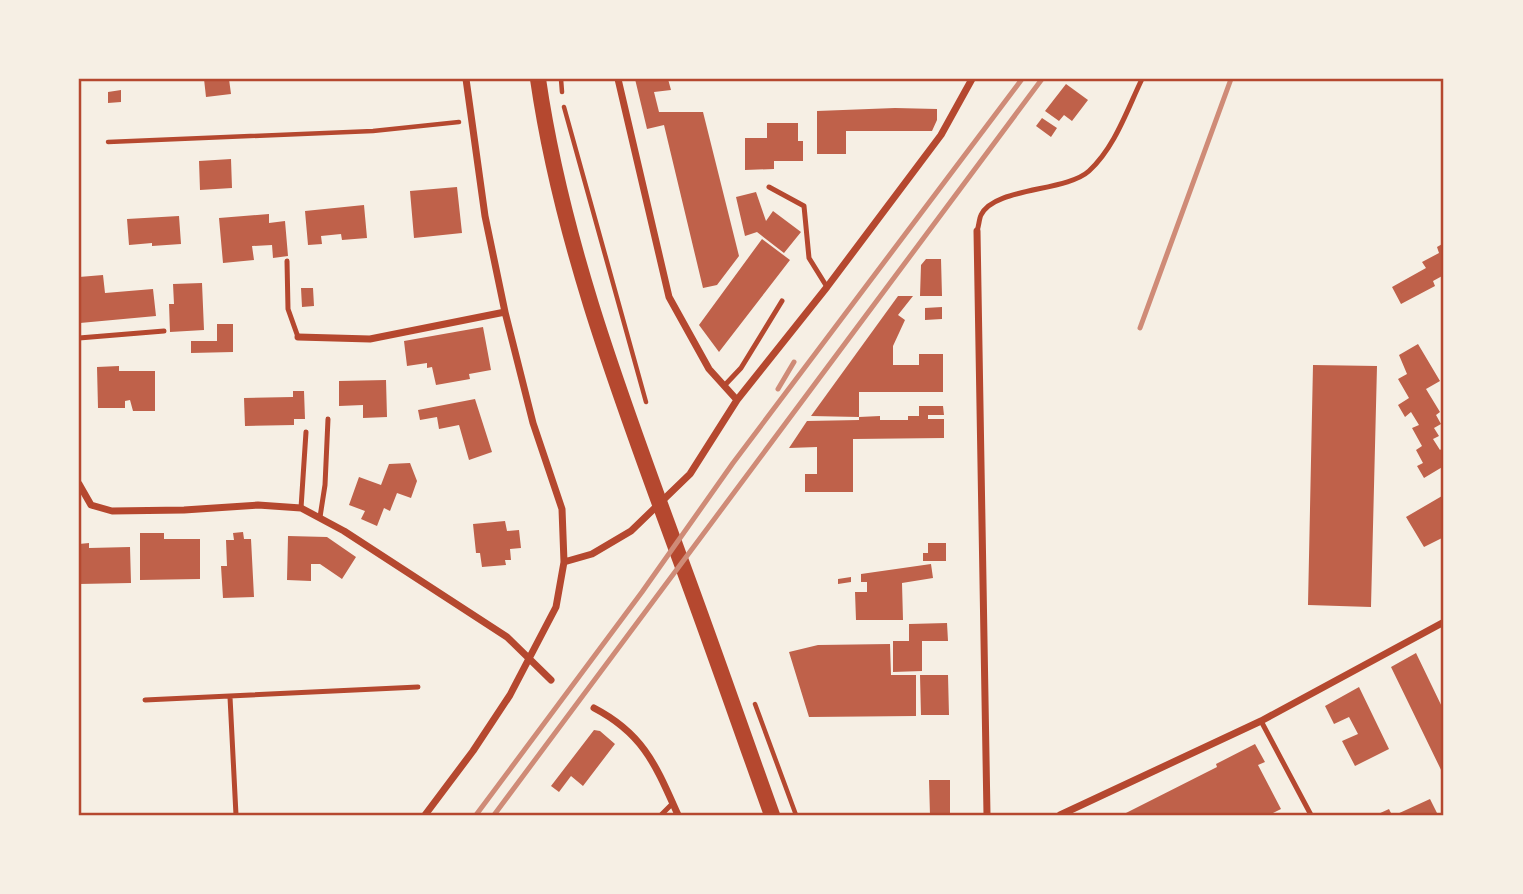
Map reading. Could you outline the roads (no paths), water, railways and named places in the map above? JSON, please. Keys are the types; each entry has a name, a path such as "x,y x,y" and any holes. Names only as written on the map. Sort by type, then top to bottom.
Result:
{"main road":[{"path":"538,79 545,130 581,274 629,424 772,815"}],"street":[{"path":"425,815 510,695 556,607 564,562 562,509 533,423 505,313 485,216 466,79"},
{"path":"618,79 669,297 709,369 737,400"},
{"path":"564,562 592,554 631,531 691,474 737,400 827,287 941,135 972,79"},
{"path":"978,230 987,815"},
{"path":"298,337 370,338 505,313"},
{"path":"80,490 91,505 112,511 258,505 301,508 320,517 507,637 551,680"},
{"path":"1060,815 1261,721 1444,622"},
{"path":"594,708 617,721 643,747 678,815"}],"lane":[{"path":"978,230 982,213 991,204 1086,173 1106,153 1142,79"},
{"path":"769,187 804,206 809,258 827,287"},
{"path":"287,261 288,309 298,337"},
{"path":"724,386 741,368 782,301"},
{"path":"79,338 164,331"},
{"path":"320,517 325,485 328,419"},
{"path":"301,508 306,432"},
{"path":"145,700 418,687"},
{"path":"230,697 236,815"},
{"path":"1261,721 1311,815"},
{"path":"661,815 673,803"}],"railway":[{"path":"476,815 642,592 733,463 1022,79"},
{"path":"494,815 1042,79"},
{"path":"1140,328 1231,79"},
{"path":"778,389 794,362"}]}
